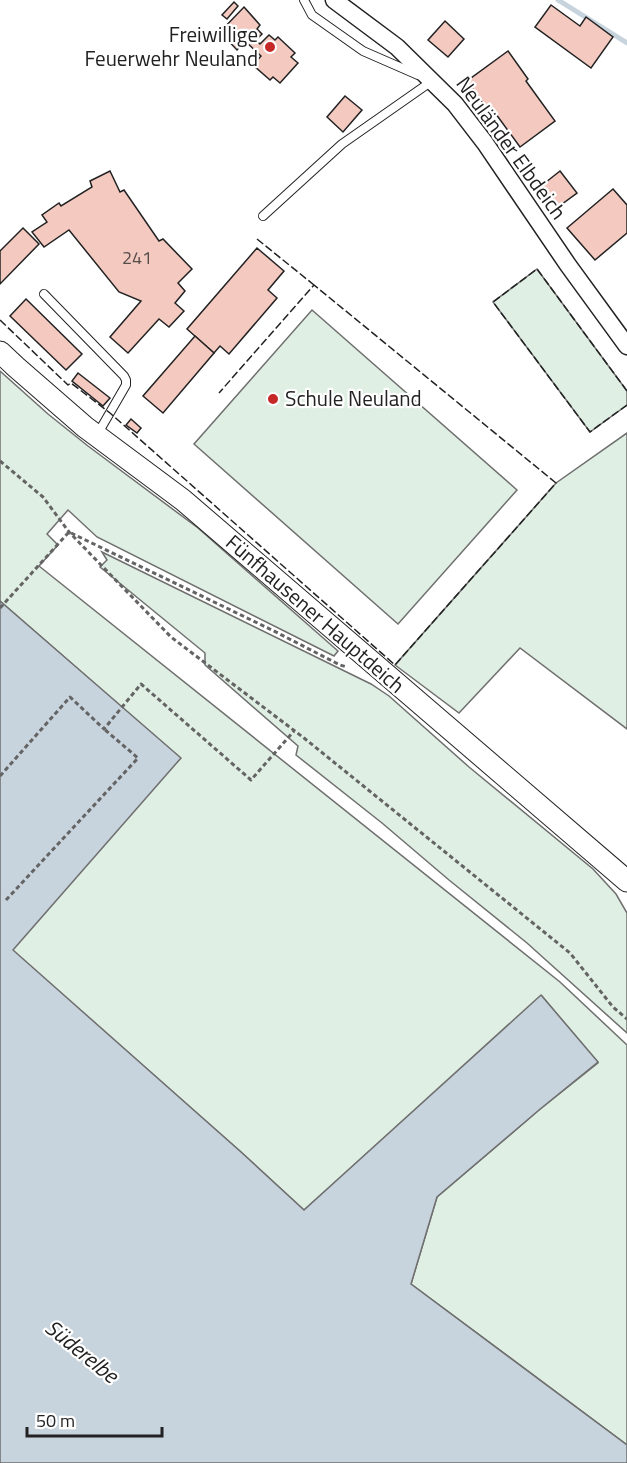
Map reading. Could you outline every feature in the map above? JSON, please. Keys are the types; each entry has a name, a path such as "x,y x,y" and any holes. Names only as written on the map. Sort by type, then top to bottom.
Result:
{"street":[{"name":"Neuländer Elbdeich","path":"334,0 397,47 455,104 627,346"},
{"name":"Fünfhausener Hauptdeich","path":"0,352 51,399 183,500 626,879"}],"lane":[{"path":"304,0 312,15 363,51 432,81"},
{"path":"263,216 342,144 432,81"},
{"path":"44,294 126,380 126,385 96,435"}],"path":[{"path":"0,461 43,497 69,532 171,637 294,730 570,953 613,1007 627,1019"},
{"path":"0,608 69,532"},
{"path":"69,532 340,665 351,668"},
{"path":"104,729 141,684 251,780 294,730"},
{"path":"0,776 70,697 138,758 6,900"}],"green space":[{"path":"537,269 627,391 627,405 590,432 493,302"},
{"path":"312,310 517,490 398,624 194,444"},
{"path":"0,371 88,446 198,528 338,651 334,656 97,537 68,510 47,534 58,545 39,566 560,982 627,1045 627,1445 411,1284 437,1197 598,1063 542,996 304,1210 12,950 180,758 0,601"},
{"path":"627,433 627,729 520,648 459,713 395,665 556,483"},
{"path":"102,552 371,684 389,696 469,767 593,869 616,894 627,913 627,1033 527,943 296,755 298,746 205,665 205,653 100,567 107,560"}],"water":[{"name":"Süderelbe","path":"0,601 181,758 13,950 304,1210 541,995 598,1062 437,1197 411,1284 627,1445 627,1463 0,1463"}],"building":[{"path":"234,2 238,6 227,19 222,15"},
{"path":"551,5 580,26 586,17 613,37 591,68 535,27"},
{"name":"Freiwillige Feuerwehr Neuland","path":"244,7 260,25 257,29 262,34 256,40 260,44 269,35 275,40 278,37 295,53 291,57 298,63 280,83 273,77 270,80 253,65 261,56 245,41 237,50 220,32"},
{"path":"445,21 464,39 448,57 428,40"},
{"path":"508,51 555,121 520,147 490,106 487,109 467,81"},
{"path":"345,96 362,110 343,132 327,117"},
{"path":"110,171 120,192 124,190 159,241 163,239 192,269 178,283 185,291 175,303 184,311 169,327 159,319 128,353 110,337 141,301 119,292 69,230 44,247 32,232 47,222 42,215 59,203 61,206 92,187 90,181"},
{"path":"560,171 577,193 558,207 541,186"},
{"path":"613,189 627,205 627,233 595,260 567,228"},
{"path":"23,228 39,244 0,284 0,251"},
{"path":"257,248 284,271 268,290 277,298 229,354 220,346 214,353 187,329"},
{"path":"26,299 82,354 66,370 10,316"},
{"path":"195,336 214,353 163,413 143,396"},
{"path":"78,373 110,398 103,406 72,381"},
{"path":"131,419 141,428 137,433 126,425"}],"waterway":[{"path":"558,0 627,43"}],"fence":[{"path":"257,239 314,285"},
{"path":"627,391 537,269 493,302 590,432 627,405"},
{"path":"0,320 68,385 71,383 110,413 395,665 556,483 314,285 219,393"}],"place":[{"name":"Freiwillige Feuerwehr Neuland","path":"270,47"},
{"name":"Schule Neuland","path":"273,399"}]}
